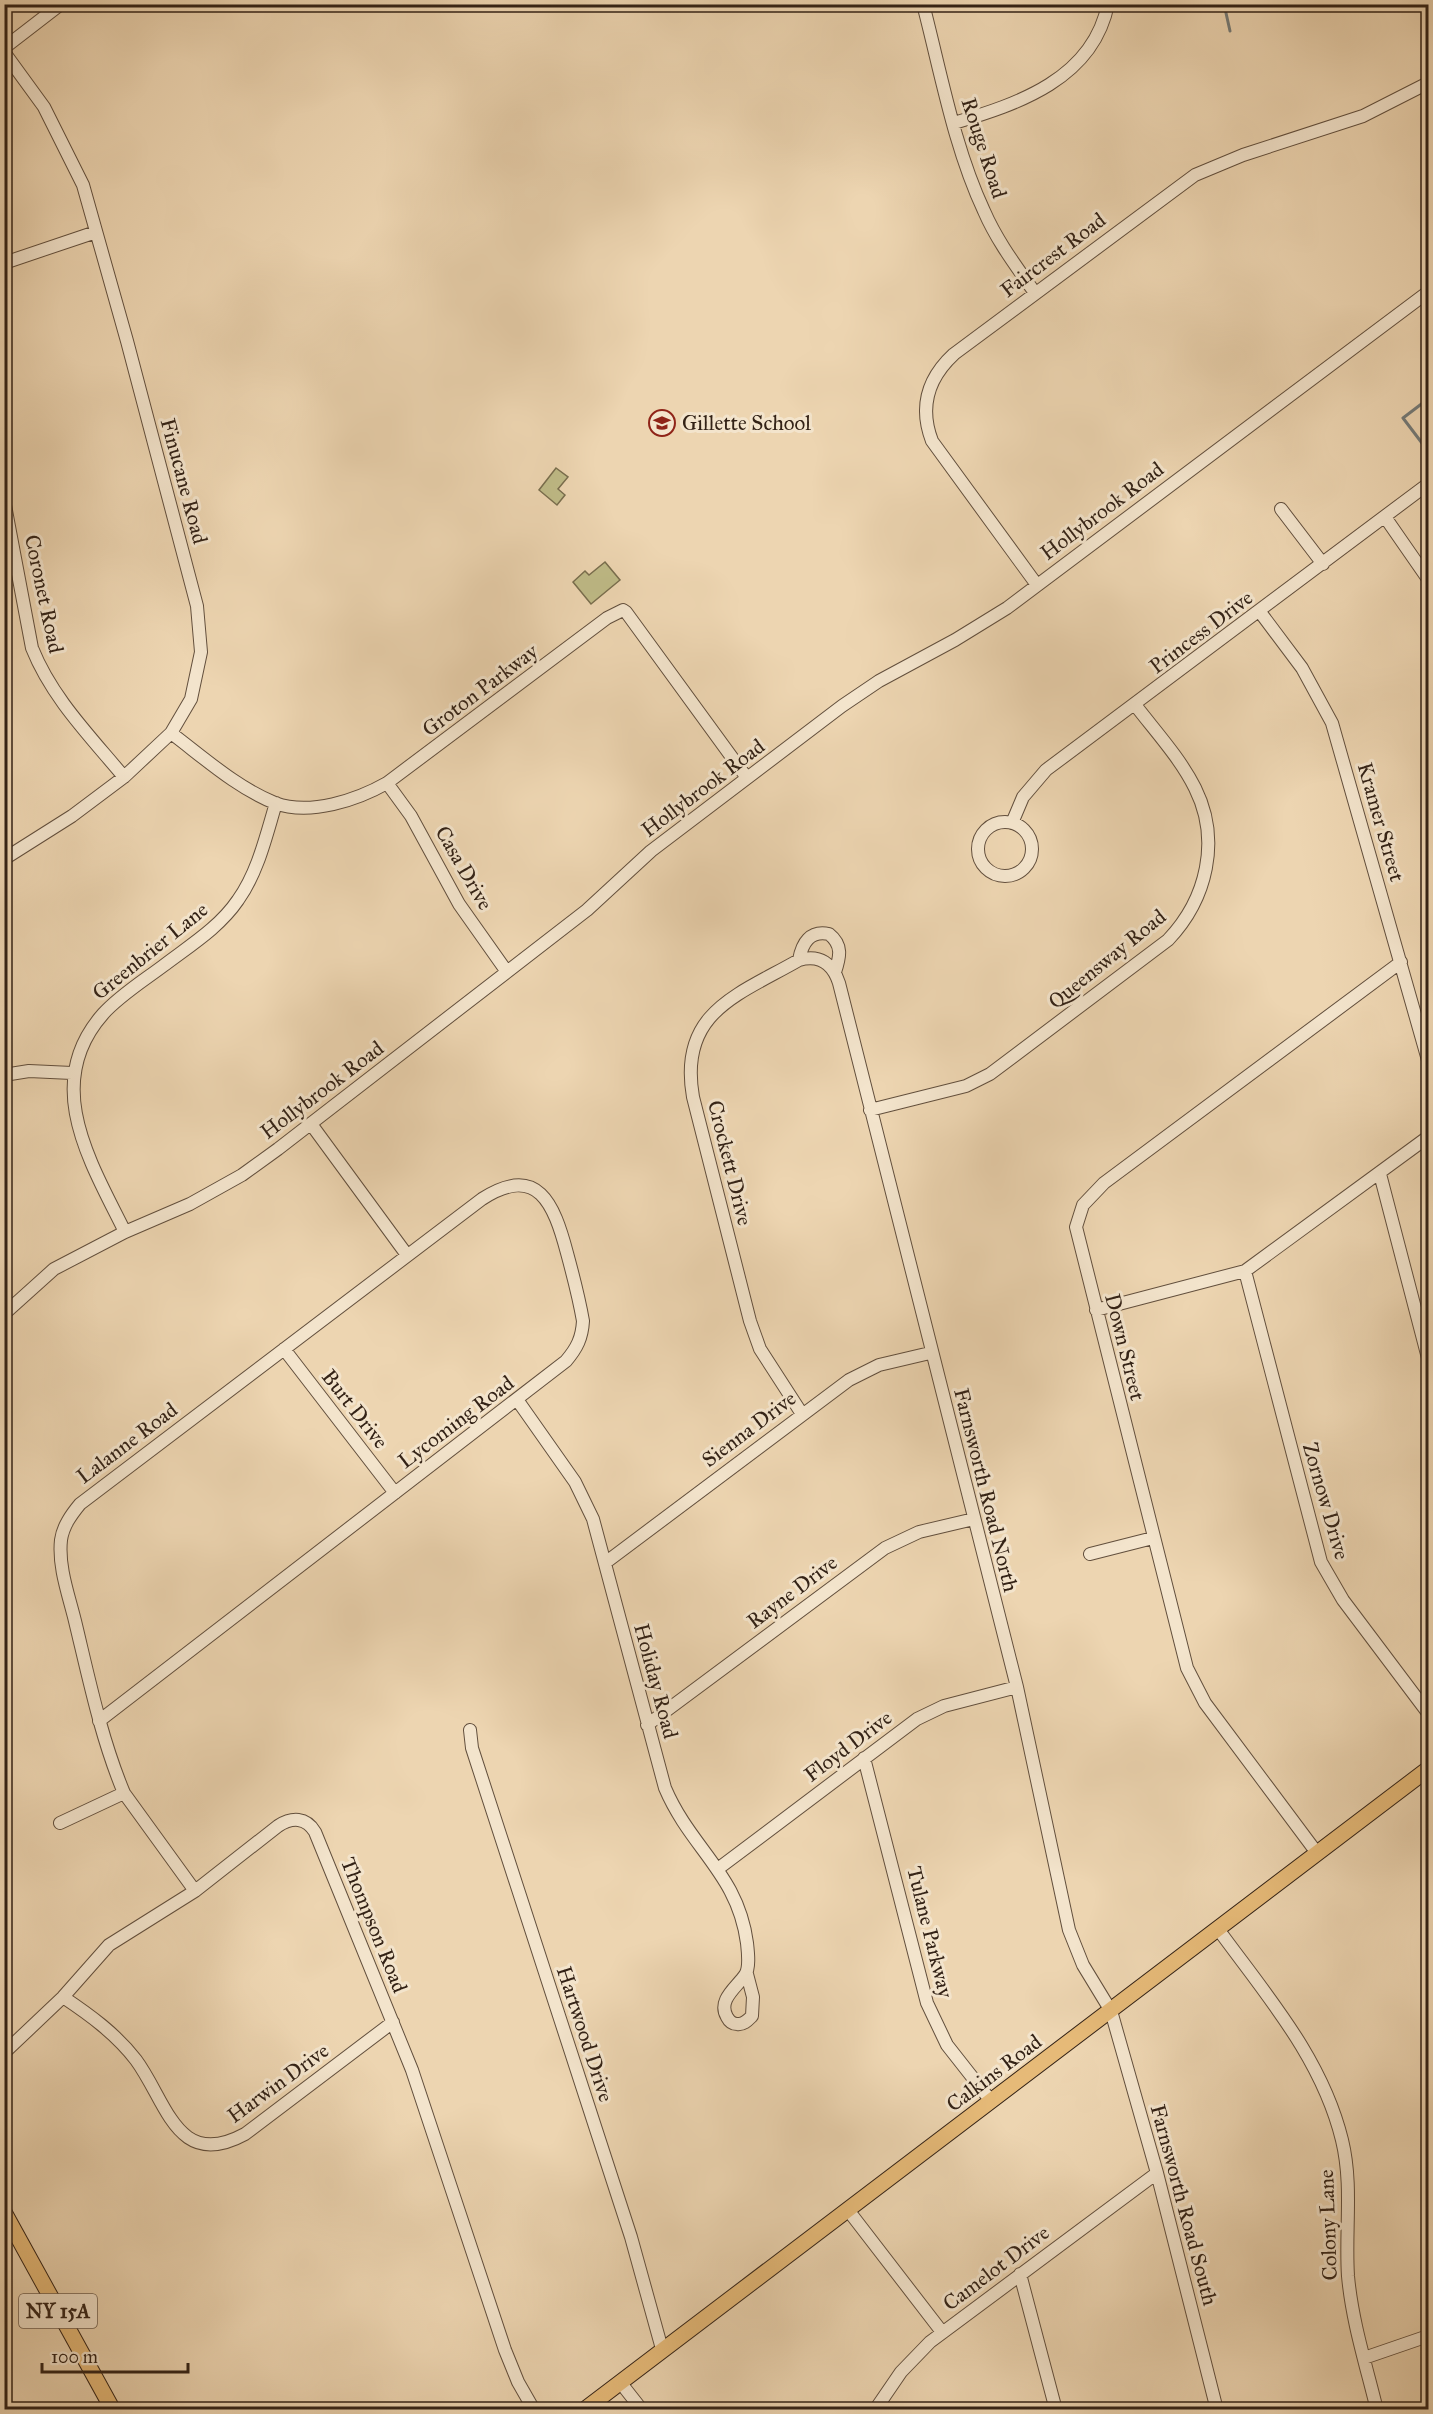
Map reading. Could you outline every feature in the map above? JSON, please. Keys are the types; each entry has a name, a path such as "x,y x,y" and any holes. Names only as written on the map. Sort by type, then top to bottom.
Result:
{"main road":[{"name":"Calkins Road","path":"584,2409 1112,2011 1428,1769"},
{"name":"NY 15A","path":"4,2212 113,2409"}],"street":[{"path":"4,50 61,4"},
{"name":"Rouge Road","path":"922,4 954,123 984,211 999,242 1035,293"},
{"path":"954,123 1020,102 1060,78 1086,51 1102,24 1108,4"},
{"name":"Finucane Road","path":"4,50 44,107 83,185 197,606 201,652 191,699 171,733 124,777 72,816 4,859"},
{"name":"Faircrest Road","path":"1037,585 938,451 928,430 925,411 933,379 945,362 1195,175 1243,155 1364,116 1428,83"},
{"path":"4,263 96,232"},
{"name":"Hollybrook Road","path":"4,1314 54,1269 125,1232 181,1209 216,1190 311,1124 587,910 651,852 864,690 979,626 1428,292"},
{"name":"Princess Drive","path":"1012,823 1023,797 1040,777 1428,484"},
{"name":"Coronet Road","path":"4,500 32,648 40,667 60,700 124,777"},
{"path":"1281,509 1323,564"},
{"path":"1385,517 1428,579"},
{"name":"Groton Parkway","path":"171,733 224,773 276,803 306,806 331,804 371,792 387,783 608,618 623,610 747,778"},
{"name":"Kramer Street","path":"1260,612 1302,668 1332,723 1428,1060"},
{"name":"Queensway Road","path":"870,1110 966,1086 990,1074 1168,940 1188,916 1206,872 1209,846 1207,824 1190,778 1136,706"},
{"name":"Casa Drive","path":"387,783 411,816 459,904 507,972"},
{"name":"Greenbrier Lane","path":"125,1232 98,1177 82,1134 72,1096 72,1073 78,1052 103,1014 202,937 237,902 261,854 276,803"},
{"path":"1012,823 1027,833 1031,841 1030,859 1019,872 1001,876 986,868 978,853 978,844 987,829 995,824 1012,823"},
{"name":"Crockett Drive","path":"802,1414 760,1349 750,1322 690,1079 692,1047 698,1032 713,1011 799,960 807,940 816,934 829,934 836,939 840,951 835,972"},
{"path":"799,960 820,959 835,972"},
{"name":"Down Street","path":"1317,1853 1196,1689 1187,1668 1076,1227 1088,1198 1104,1183 1401,962"},
{"name":"Farnsworth Road North","path":"835,972 930,1353 1017,1687 1069,1930 1083,1965 1112,2011"},
{"path":"4,1075 29,1071 72,1073"},
{"path":"311,1124 407,1255"},
{"path":"1096,1310 1245,1271 1428,1137"},
{"path":"1380,1174 1428,1353"},
{"name":"Lycoming Road","path":"99,1721 518,1401 566,1361 576,1348 582,1335 581,1307 553,1207 545,1196 535,1189 522,1184 496,1190 407,1255"},
{"name":"Lalanne Road","path":"195,1892 124,1793 99,1721 62,1568 61,1539 65,1527 80,1504 407,1255"},
{"name":"Zornow Drive","path":"1245,1271 1321,1562 1342,1600 1428,1713"},
{"name":"Burt Drive","path":"284,1349 395,1493"},
{"name":"Sienna Drive","path":"605,1563 860,1373 894,1360 930,1353"},
{"name":"Holiday Road","path":"518,1401 585,1499 605,1563 647,1725 673,1806 694,1840 719,1868 734,1896 744,1926 748,1958 747,1974"},
{"name":"Rayne Drive","path":"647,1725 885,1548 919,1532 974,1519"},
{"path":"1090,1554 1153,1538"},
{"name":"Floyd Drive","path":"719,1868 917,1719 936,1709 1017,1687"},
{"name":"Hartwood Drive","path":"470,1730 472,1748 631,2237 662,2349"},
{"name":"Tulane Parkway","path":"864,1758 927,2003 947,2045 991,2102"},
{"path":"60,1823 124,1793"},
{"name":"Thompson Road","path":"4,2053 63,1997 109,1945 195,1892 278,1826 293,1819 305,1821 315,1833 412,2070 504,2350 518,2382 534,2409"},
{"name":"Colony Lane","path":"1218,1929 1296,2036 1312,2062 1330,2103 1346,2161 1349,2191 1348,2273 1364,2358 1377,2409"},
{"name":"Harwin Drive","path":"63,1997 92,2016 117,2038 144,2073 181,2132 203,2145 229,2142 245,2134 393,2022"},
{"name":"Farnsworth Road South","path":"1112,2011 1217,2409"},
{"name":"Camelot Drive","path":"875,2409 905,2367 942,2332 1156,2173"},
{"path":"848,2210 942,2332"},
{"path":"1020,2274 1056,2409"},
{"path":"1364,2358 1428,2336"},
{"path":"620,2382 642,2409"}],"shaded area":[{"path":"556,468 568,477 558,489 565,495 557,505 539,490"},
{"path":"605,562 620,580 591,604 573,582 585,571 589,575"}],"waterway":[{"path":"1224,4 1230,31"},
{"path":"1428,399 1403,418 1428,451"}],"place":[{"name":"Gillette School","path":"662,423"}]}
